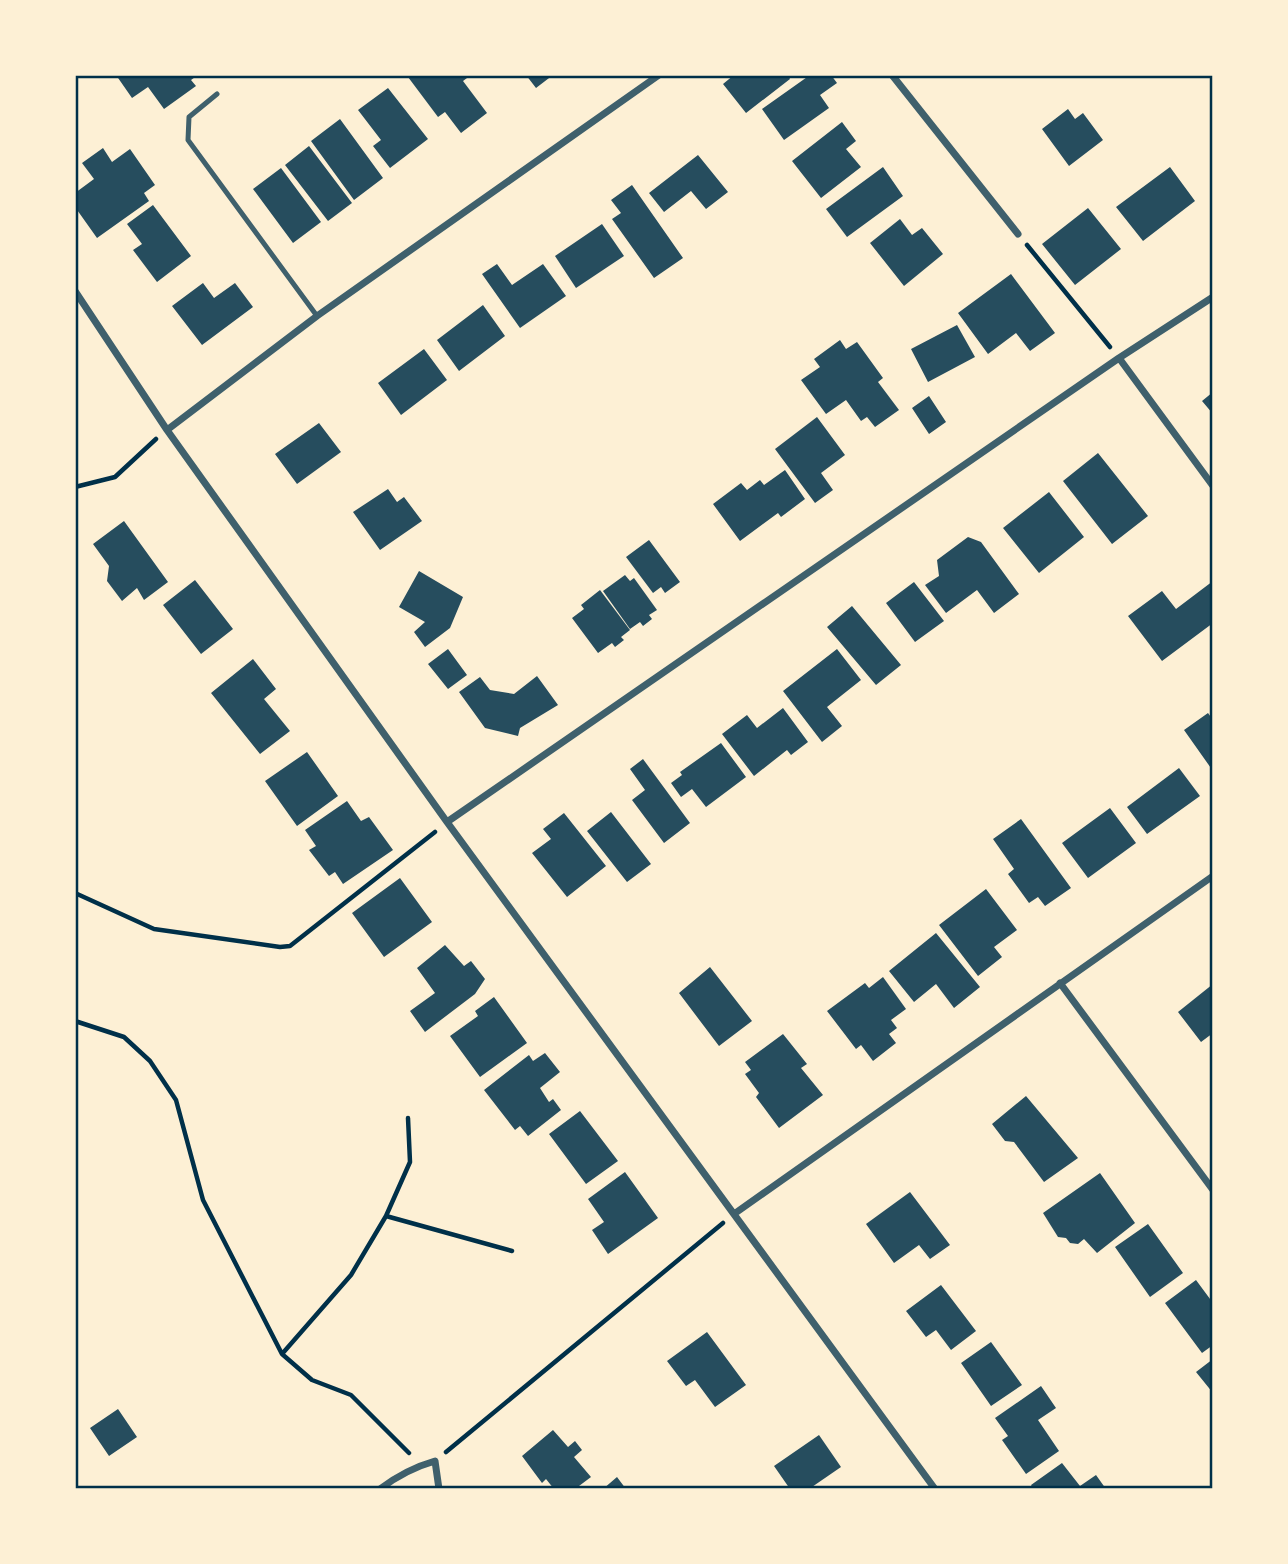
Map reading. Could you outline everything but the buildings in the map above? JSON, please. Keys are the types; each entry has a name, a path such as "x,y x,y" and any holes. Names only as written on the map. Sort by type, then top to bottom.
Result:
{"street":[{"path":"166,430 317,316 659,75"},
{"path":"892,75 1018,234"},
{"path":"75,291 166,430 447,822 935,1489"},
{"path":"447,822 1119,358 1213,297"},
{"path":"1119,358 1213,486"},
{"path":"734,1214 1213,876"},
{"path":"1060,984 1213,1191"},
{"path":"380,1489 397,1476 435,1461 439,1489"}],"lane":[{"path":"217,94 189,117 188,140 317,316"}],"path":[{"path":"1018,234 1119,358"},
{"path":"75,487 116,477 166,430"},
{"path":"75,893 154,929 280,947 289,946 447,822"},
{"path":"75,1021 124,1037 150,1061 176,1100 203,1200 282,1354 313,1380 351,1395 421,1465"},
{"path":"282,1354 351,1275 386,1216 410,1162 408,1118"},
{"path":"435,1461 734,1214"},
{"path":"386,1216 512,1251"}]}
